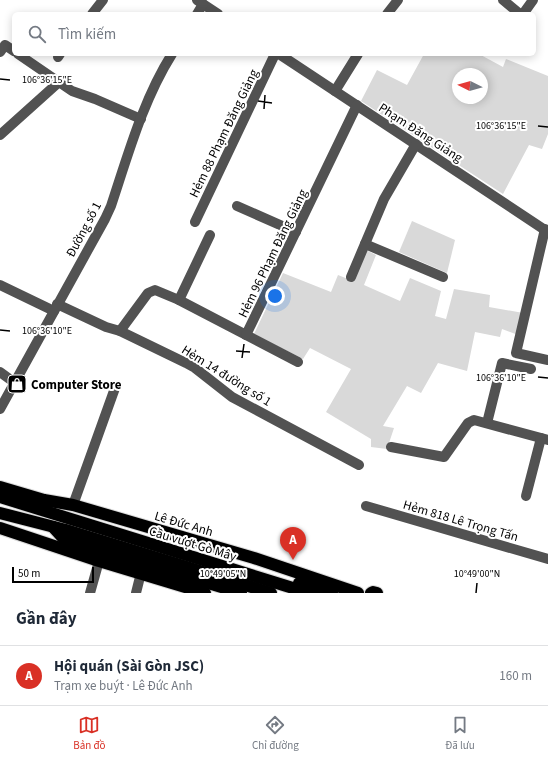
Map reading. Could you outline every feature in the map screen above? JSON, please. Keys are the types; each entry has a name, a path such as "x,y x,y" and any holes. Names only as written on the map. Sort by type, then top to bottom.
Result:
{"highway":[{"name":"Cầu vượt Gò Mây","path":"0,486 44,500 59,502 69,521 241,593"},
{"name":"Lê Đức Anh","path":"0,497 54,521"},
{"name":"Lê Đức Anh","path":"0,513 54,521 69,521 254,558 358,593"},
{"path":"54,521 69,521"},
{"name":"Cầu vượt Gò Mây","path":"69,521 271,593"},
{"name":"Cầu vượt Gò Mây","path":"69,521 309,593"},
{"name":"Cầu vượt Gò Mây","path":"69,521 332,593"},
{"path":"48,544 69,521"},
{"path":"0,528 99,561 205,593"},
{"path":"371,593 378,593"}],"street":[{"path":"94,12 103,0"},
{"path":"389,12 398,0"},
{"path":"503,0 519,12"},
{"path":"524,12 533,0"},
{"path":"197,12 200,2 215,12"},
{"path":"0,52 5,45 12,50"},
{"path":"21,56 77,93 95,99 141,119"},
{"name":"Đường số 1","path":"0,409 110,206 156,82 171,56"},
{"name":"Hẻm 88 Phạm Đăng Giảng","path":"195,222 274,56"},
{"name":"Phạm Đăng Giảng","path":"282,56 546,230"},
{"path":"335,91 357,56"},
{"path":"1,133 59,82"},
{"name":"Hẻm 96 Phạm Đăng Giảng","path":"120,331 148,293 152,290 179,300 246,335 357,105"},
{"path":"352,277 384,199 416,144"},
{"path":"237,206 296,232"},
{"path":"546,230 516,353 548,360"},
{"path":"179,300 210,235"},
{"path":"365,244 443,277"},
{"name":"Hẻm 14 đường số 1","path":"0,284 55,308 120,331 186,363 195,368 232,397 358,465"},
{"path":"246,335 298,362"},
{"path":"487,423 502,363 531,369"},
{"path":"0,372 14,383"},
{"path":"69,521 114,388"},
{"path":"391,447 444,457 470,421 474,420 545,439 526,496"},
{"name":"Hẻm 818 Lê Trọng Tấn","path":"366,506 548,559"},
{"path":"90,593 99,561"},
{"path":"136,593 141,573"}],"shaded area":[{"path":"423,56 483,56 503,67 506,59 548,76 548,134 542,149 529,145 503,194 361,101 377,70 407,85"},
{"path":"412,221 455,240 447,273 399,252"},
{"path":"366,250 376,255 364,285 400,301 410,278 441,291 435,316 446,319 454,289 490,295 489,307 529,314 521,336 502,329 500,337 475,332 467,371 438,363 421,393 407,386 383,426 394,428 387,449 371,447 371,439 326,412 351,369 310,348 303,359 254,334 283,273 331,292 338,275 353,281"}],"place":[{"name":"Computer Store","path":"17,384"},
{"name":"Hội quán (Sài Gòn JSC)","path":"293,560"}]}
